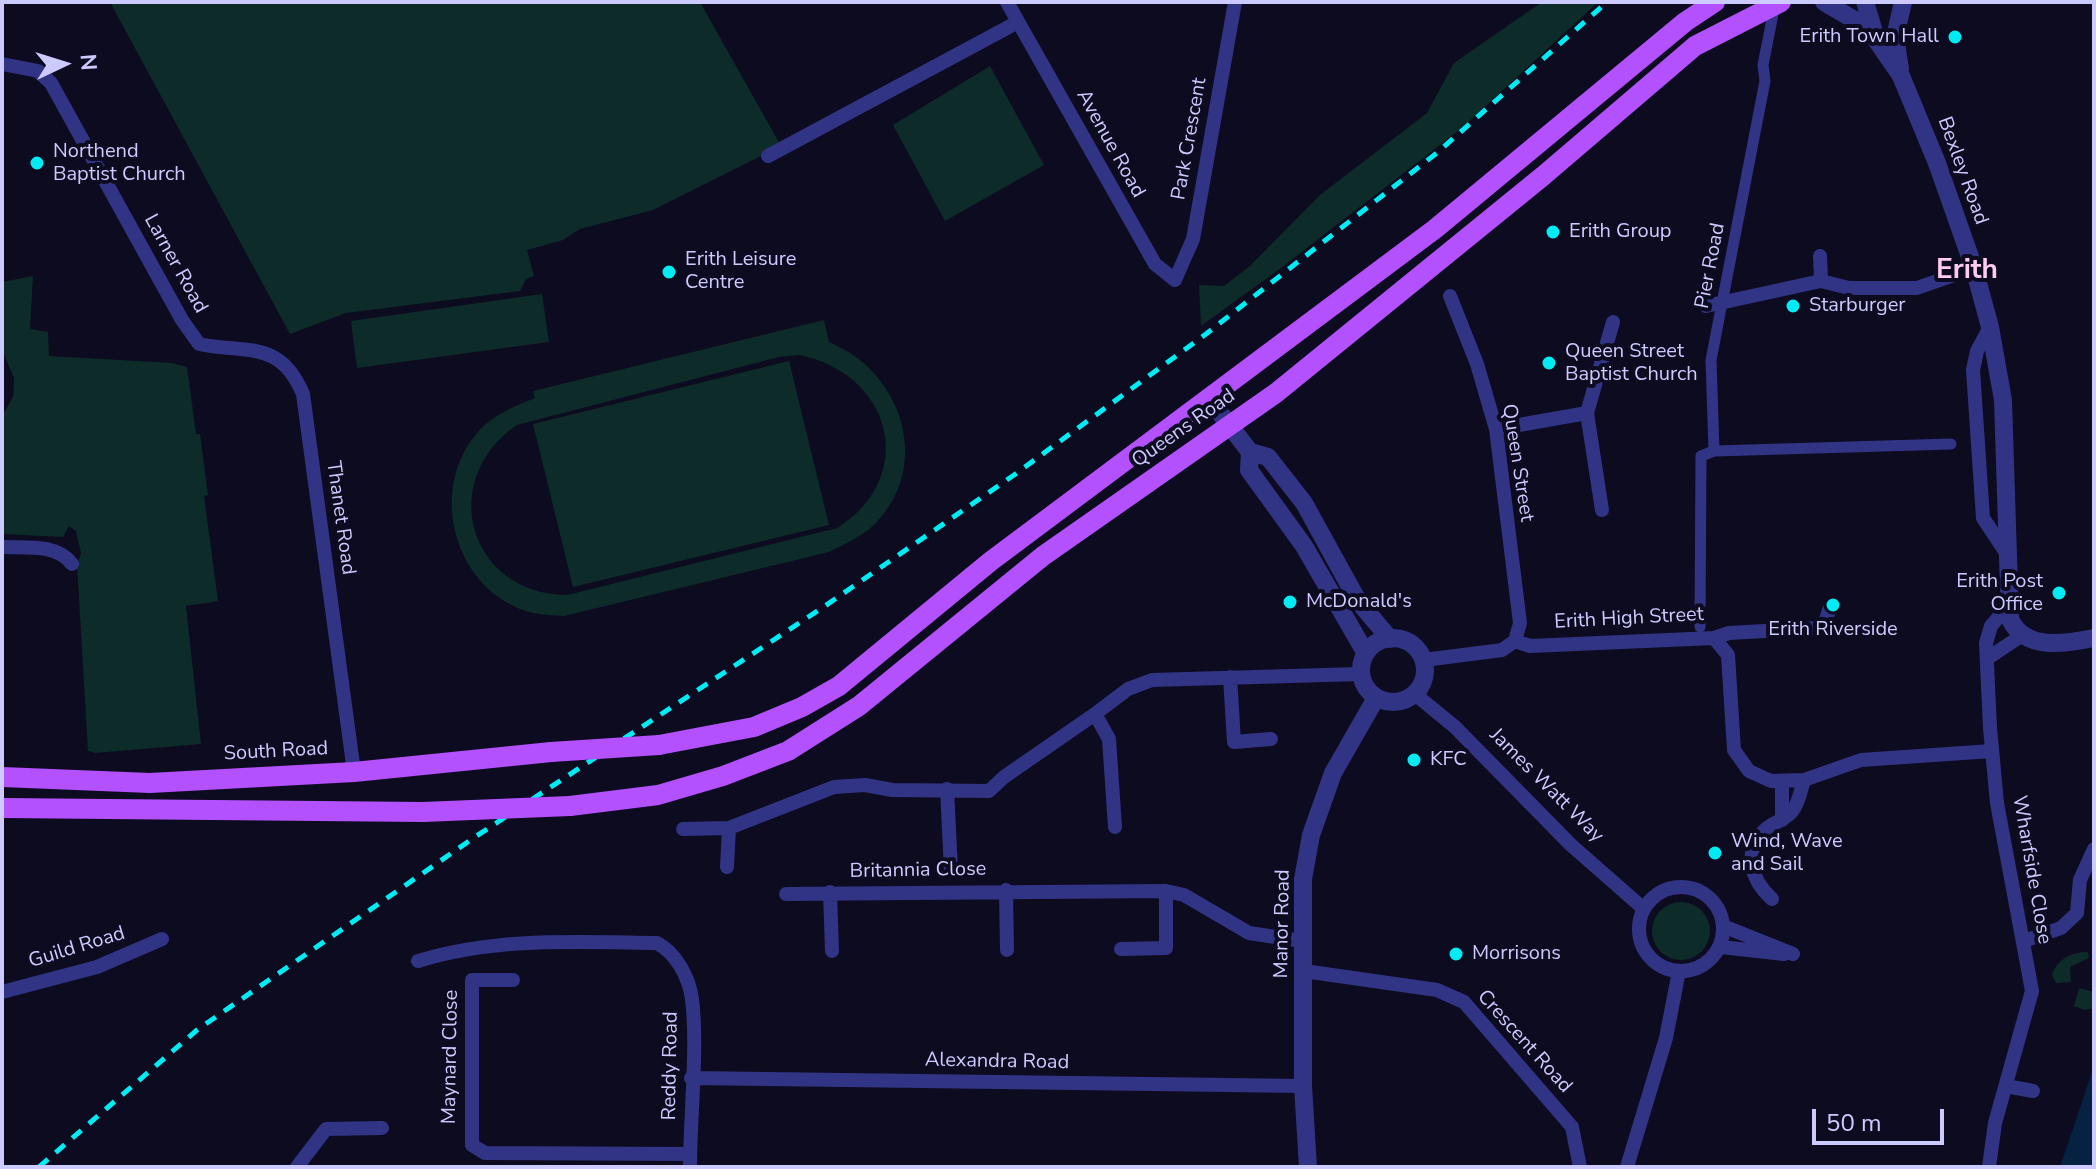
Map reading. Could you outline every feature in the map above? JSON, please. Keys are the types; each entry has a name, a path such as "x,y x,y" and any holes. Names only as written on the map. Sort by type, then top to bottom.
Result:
{"main road":[{"name":"Queens Road","path":"551,752 659,745 754,727 802,707 839,686 991,561 1435,229 1685,22 1715,2"},
{"name":"Queens Road","path":"2,808 423,812 570,806 669,792 723,776 788,751 859,706 1043,556 1230,428 1543,176 1695,46 1778,3"},
{"name":"South Road","path":"2,777 150,783 354,772 551,752"}],"street":[{"name":"Avenue Road","path":"1007,2 1155,264 1175,280"},
{"name":"Park Crescent","path":"1175,280 1193,239 1235,2"},
{"name":"Bexley Road","path":"1824,2 1854,18 1876,38 1901,76 1937,163 1974,268 1990,327 2003,400 2010,558 2008,606"},
{"name":"Bexley Road","path":"1865,2 1876,38"},
{"path":"1901,76 1895,37 1903,2"},
{"name":"Pier Road","path":"1700,627 1701,456 1714,451 1711,360 1765,81 1763,65 1778,3"},
{"path":"768,156 1018,22"},
{"name":"Larner Road","path":"2,64 38,71 51,83 182,320 199,344"},
{"path":"1820,256 1821,281"},
{"path":"1706,306 1821,281 1849,288 1917,288 1974,268"},
{"name":"Queen Street","path":"1450,296 1477,364 1496,429 1520,623 1515,641"},
{"path":"1602,510 1587,413 1613,322"},
{"path":"1990,327 1977,351 1973,370 1983,518 2010,558"},
{"name":"Thanet Road","path":"199,344 262,350 276,357 297,381 303,394 354,772"},
{"path":"1210,400 1250,452 1268,457 1304,503 1358,601 1390,639"},
{"path":"1496,429 1587,413"},
{"path":"1714,451 1951,444"},
{"path":"1250,452 1249,470 1304,546 1365,652"},
{"path":"2,547 51,549 64,554 72,564"},
{"path":"2008,606 2021,636"},
{"name":"Wharfside Close","path":"1989,1167 1995,1123 2032,991 1997,803 1992,751 1986,643 1991,626 2008,606"},
{"name":"Erith High Street","path":"1424,660 1502,650 1515,641 1530,646 1714,638 1729,633 1818,628 1826,620 1829,610"},
{"path":"1988,658 2021,636 2050,642 2094,638"},
{"path":"1714,638 1728,655 1734,750 1749,771 1782,781 1804,780 1861,760 1992,751"},
{"path":"1390,639 1409,642 1424,660 1426,671 1416,695 1400,701 1376,698 1363,685 1360,674 1365,652 1373,644 1390,639"},
{"path":"683,829 729,828 834,787 989,791 1004,777 1128,689 1152,680 1360,674"},
{"path":"1230,677 1234,742 1271,739"},
{"name":"James Watt Way","path":"1416,695 1455,727 1571,845 1644,909"},
{"name":"Manor Road","path":"1308,1167 1303,1086 1303,879 1311,835 1333,773 1376,698"},
{"path":"1095,714 1109,739 1115,827"},
{"path":"1772,899 1758,886 1750,870 1751,862 1758,840 1794,809 1804,780"},
{"path":"1782,781 1782,820"},
{"path":"947,789 951,871"},
{"path":"727,867 729,828"},
{"path":"2024,941 2061,928 2077,913 2080,880 2094,849"},
{"path":"1686,887 1707,896 1717,906 1723,926 1721,947 1704,964 1679,971 1664,968 1649,957 1644,948 1639,933 1644,909 1653,898 1671,888 1686,887"},
{"name":"Britannia Close","path":"1006,890 1007,950"},
{"path":"1121,949 1166,948 1166,891"},
{"name":"Britannia Close","path":"786,894 1166,891 1184,895 1249,933 1302,941"},
{"name":"Britannia Close","path":"830,892 832,951"},
{"path":"1721,947 1793,954 1723,926"},
{"name":"Guild Road","path":"2,992 97,967 162,939"},
{"name":"Reddy Road","path":"418,961 440,954 527,942 657,943 668,949 681,967 692,997 690,1161"},
{"name":"Crescent Road","path":"1304,971 1437,990 1464,1002 1572,1127 1580,1167"},
{"path":"1627,1167 1666,1038 1679,971"},
{"name":"Maynard Close","path":"513,980 472,980 472,1145 485,1153 690,1161"},
{"name":"Alexandra Road","path":"691,1078 1303,1086"},
{"path":"2006,1086 2033,1091"},
{"path":"297,1167 326,1129 382,1128"}],"green space":[{"path":"110,2 700,2 781,146 653,210 580,229 563,240 527,250 534,276 526,279 520,291 346,313 290,334"},
{"path":"1542,2 1598,2 1462,128 1201,326 1199,285 1224,286 1250,266 1320,195 1427,113 1454,63"},
{"path":"990,66 1044,165 945,221 893,125"},
{"path":"33,276 30,329 48,332 49,356 172,363 187,367 196,434 200,434 208,495 204,496 218,601 186,606 201,744 95,753 88,751 77,565 81,553 76,531 69,526 63,537 2,534 2,416 13,397 14,378 2,350 2,282"},
{"path":"542,294 549,342 357,368 351,321"},
{"path":"824,320 829,342 854,356 875,374 891,396 901,421 905,447 903,473 893,499 876,523 860,536 829,552 564,616 533,613 506,602 485,585 468,563 457,538 452,511 453,483 462,457 477,433 496,416 535,398 533,391","holes":["799,355 830,365 855,382 873,404 884,429 886,455 879,482 863,506 837,528 567,595 533,590 506,576 487,555 475,530 471,503 477,475 492,448 517,425 779,357"]},
{"path":"789,361 829,525 573,587 533,424"},
{"path":"1681,902 1692,904 1701,911 1708,920 1708,942 1701,951 1692,958 1681,960 1670,958 1661,951 1654,942 1652,931 1654,920 1661,911 1670,904"},
{"path":"2088,952 2089,958 2070,967 2071,982 2056,983 2052,975 2061,961 2071,955"},
{"path":"2079,988 2094,992 2094,1008 2085,1010 2074,1006"}],"water":[{"path":"2094,1066 2094,1167 2060,1167"}],"railway":[{"path":"39,1167 197,1030 472,839 825,606 1014,475 1206,334 1438,152 1607,2"}],"place":[{"name":"Erith Town Hall","path":"1955,37"},
{"name":"Northend Baptist Church","path":"37,163"},
{"name":"Erith Group","path":"1553,232"},
{"name":"Erith Leisure Centre","path":"669,272"},
{"name":"Starburger","path":"1793,306"},
{"name":"Queen Street Baptist Church","path":"1549,363"},
{"name":"Erith Post Office","path":"2059,593"},
{"name":"McDonald's","path":"1290,602"},
{"name":"Erith Riverside","path":"1833,605"},
{"name":"KFC","path":"1414,760"},
{"name":"Wind, Wave and Sail","path":"1715,853"},
{"name":"Morrisons","path":"1456,954"}],"district":[{"name":"Erith","path":"1967,271"}]}
